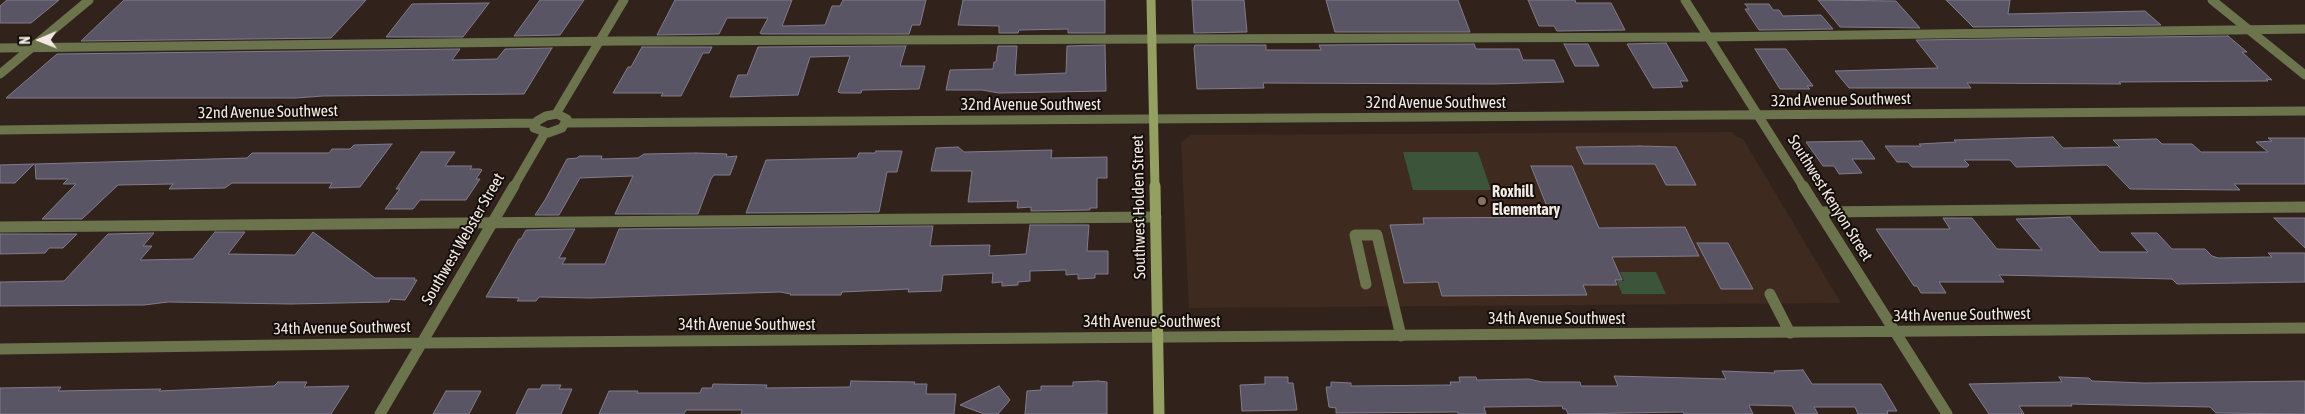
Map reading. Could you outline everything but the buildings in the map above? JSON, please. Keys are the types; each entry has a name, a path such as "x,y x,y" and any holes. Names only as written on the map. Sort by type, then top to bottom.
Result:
{"street":[{"path":"0,74 89,0"},
{"path":"556,114 624,0"},
{"name":"Southwest Holden Street","path":"1151,0 1159,414"},
{"name":"Southwest Kenyon Street","path":"1685,0 1947,414"},
{"path":"2212,0 2305,75"},
{"path":"0,48 599,41 1153,38 1709,38 2305,29"},
{"name":"32nd Avenue Southwest","path":"566,123 2305,111"},
{"path":"556,114 566,117 566,123 558,130 545,133 536,130 536,123 541,118 556,114"},
{"name":"32nd Avenue Southwest","path":"0,130 536,123"},
{"name":"Southwest Webster Street","path":"380,414 545,133"},
{"path":"1820,212 2305,207"},
{"path":"0,227 1156,216"},
{"path":"1366,284 1355,235 1377,235 1401,336"},
{"path":"1770,294 1790,333"},
{"name":"34th Avenue Southwest","path":"0,349 422,343 1896,333 2305,328"}],"shaded area":[{"name":"Roxhill Elementary","path":"1732,132 1743,139 1841,303 1189,308 1181,142 1191,135"}],"green space":[{"path":"1403,152 1478,152 1491,190 1413,190"},
{"path":"1620,272 1656,272 1666,294 1622,294 1617,281 1624,281"}],"place":[{"name":"Roxhill Elementary","path":"1482,201"}]}
